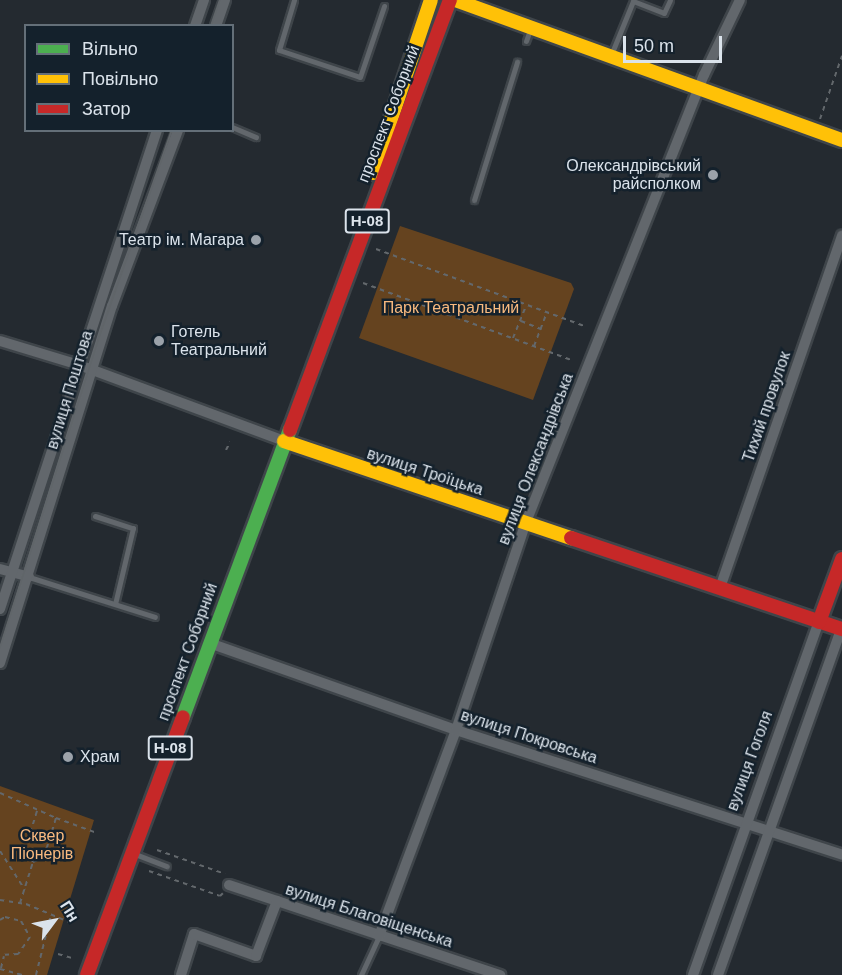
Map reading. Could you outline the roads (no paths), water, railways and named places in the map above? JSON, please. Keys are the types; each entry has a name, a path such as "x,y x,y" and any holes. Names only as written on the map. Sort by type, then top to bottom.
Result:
{"main road":[{"name":"проспект Соборний","path":"284,441 431,0"},
{"name":"проспект Соборний","path":"87,975 450,0"},
{"path":"455,0 528,35 610,56 698,90 842,140"},
{"name":"вулиця Троїцька","path":"284,441 842,629"},
{"name":"вулиця Гоголя","path":"819,622 842,559"}],"street":[{"path":"196,24 204,0"},
{"path":"217,24 225,0"},
{"name":"вулиця Олександрівська","path":"379,936 456,730 526,522 698,90 740,0"},
{"name":"вулиця Поштова","path":"0,609 156,132"},
{"name":"вулиця Поштова","path":"0,663 29,578 92,370 177,132"},
{"name":"Тихий провулок","path":"720,588 842,236"},
{"name":"вулиця Троїцька","path":"0,341 79,365 284,441"},
{"path":"0,569 29,578"},
{"name":"вулиця Гоголя","path":"693,975 745,822 819,622"},
{"path":"718,975 842,629"},
{"name":"вулиця Покровська","path":"209,644 456,730 842,855"},
{"name":"вулиця Благовіщенська","path":"229,885 500,975"},
{"path":"181,975 194,934 256,956 277,901"}],"lane":[{"path":"294,0 279,50 360,77 384,6"},
{"path":"610,56 633,2 664,13 670,0"},
{"path":"474,200 517,63"},
{"path":"234,128 255,137"},
{"path":"95,516 133,528 116,604"},
{"path":"29,578 155,617"},
{"path":"131,853 167,866"},
{"path":"361,975 379,936"}],"tram line":[{"path":"212,24 220,0"},
{"path":"0,648 98,340 171,132"}],"place":[{"name":"Олександрівський райсполком","path":"713,175"},
{"name":"Театр ім. Магара","path":"256,240"},
{"name":"Готель Театральний","path":"159,341"},
{"name":"Храм","path":"68,757"}],"park label":[{"name":"Парк Театральний","path":"451,308"},
{"name":"Сквер Піонерів","path":"42,845"}]}
